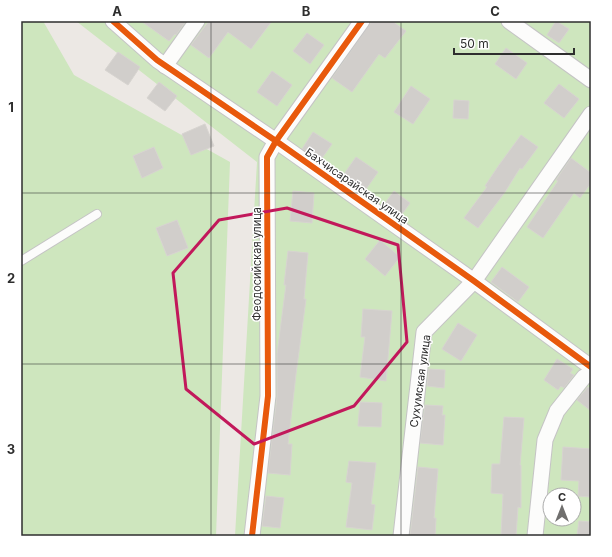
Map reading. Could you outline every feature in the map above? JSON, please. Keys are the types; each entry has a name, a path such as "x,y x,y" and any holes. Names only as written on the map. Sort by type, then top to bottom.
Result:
{"street":[{"name":"Бахчисарайская улица","path":"113,21 157,60 276,141 474,281 591,367"},
{"path":"166,66 196,21"},
{"name":"Феодосийская улица","path":"252,536 268,396 267,157 276,141 362,21"},
{"path":"509,21 591,80"},
{"name":"Сухумская улица","path":"401,536 424,332 474,281 591,114"},
{"path":"535,536 545,440 557,411 584,377 591,373"}],"lane":[{"path":"21,261 97,214"}],"highlighted area":[{"path":"287,208 398,245 407,342 354,406 254,444 186,389 173,273 219,220"}],"green space":[{"path":"21,21 43,21 74,75 230,162 216,536 21,536","holes":["154,147 163,168 142,177 133,156","177,220 187,248 167,256 156,228"]},
{"path":"76,21 591,21 591,536 235,536 257,162"}],"building":[{"path":"141,21 186,21 176,35 175,34 169,41"},
{"path":"209,21 272,21 251,49 228,32 209,58 191,45"},
{"path":"372,21 392,21 406,31 385,58 379,54 352,92 332,78"},
{"path":"556,21 569,29 559,43 547,35"},
{"path":"307,33 324,45 310,64 293,51"},
{"path":"506,48 527,63 516,79 495,64"},
{"path":"118,52 140,67 128,85 105,70"},
{"path":"272,71 292,85 277,106 257,92"},
{"path":"159,82 177,96 165,111 147,98"},
{"path":"559,84 579,99 564,118 544,103"},
{"path":"411,86 430,99 413,124 394,112"},
{"path":"454,100 469,101 468,119 453,118"},
{"path":"205,124 214,146 191,155 182,134"},
{"path":"313,132 332,144 320,161 302,149"},
{"path":"521,135 538,147 522,169 520,168 505,192 478,228 464,218 487,187 485,186"},
{"path":"154,147 163,168 142,178 133,156"},
{"path":"356,157 378,172 364,192 342,177"},
{"path":"571,158 591,173 591,183 580,198 574,193 543,238 527,227 558,181 556,180"},
{"path":"293,191 314,193 312,223 290,221"},
{"path":"394,191 410,203 400,217 383,206"},
{"path":"177,220 188,248 167,256 156,228"},
{"path":"380,240 400,257 385,276 365,259"},
{"path":"288,251 308,253 304,299 306,299 288,444 292,444 290,475 268,473 277,397 277,354 286,285 284,285"},
{"path":"502,267 529,287 518,302 491,282"},
{"path":"363,309 392,311 386,381 360,377 365,337 361,337"},
{"path":"458,323 477,335 461,361 442,349"},
{"path":"557,359 573,369 570,373 574,375 564,388 561,386 558,390 544,380"},
{"path":"429,369 445,370 444,388 427,386"},
{"path":"588,387 591,389 591,411 577,400"},
{"path":"360,402 382,403 381,427 358,426"},
{"path":"425,405 443,406 442,415 445,415 443,445 420,443"},
{"path":"504,417 524,418 520,465 521,508 518,507 516,536 501,536 503,494 491,493 492,464 500,464"},
{"path":"563,447 591,449 591,497 582,496 582,487 579,487 579,481 561,480"},
{"path":"349,461 376,463 371,504 375,505 372,530 346,527 352,483 346,482"},
{"path":"418,467 438,469 434,518 436,518 435,536 410,536"},
{"path":"266,496 284,498 280,528 262,526"},
{"path":"582,521 591,522 591,536 577,536 578,527 582,527"}],"cycle path":[{"path":"113,21 157,60 276,141 474,281 591,367"},
{"path":"252,536 268,396 267,157 276,141 362,21"}]}
